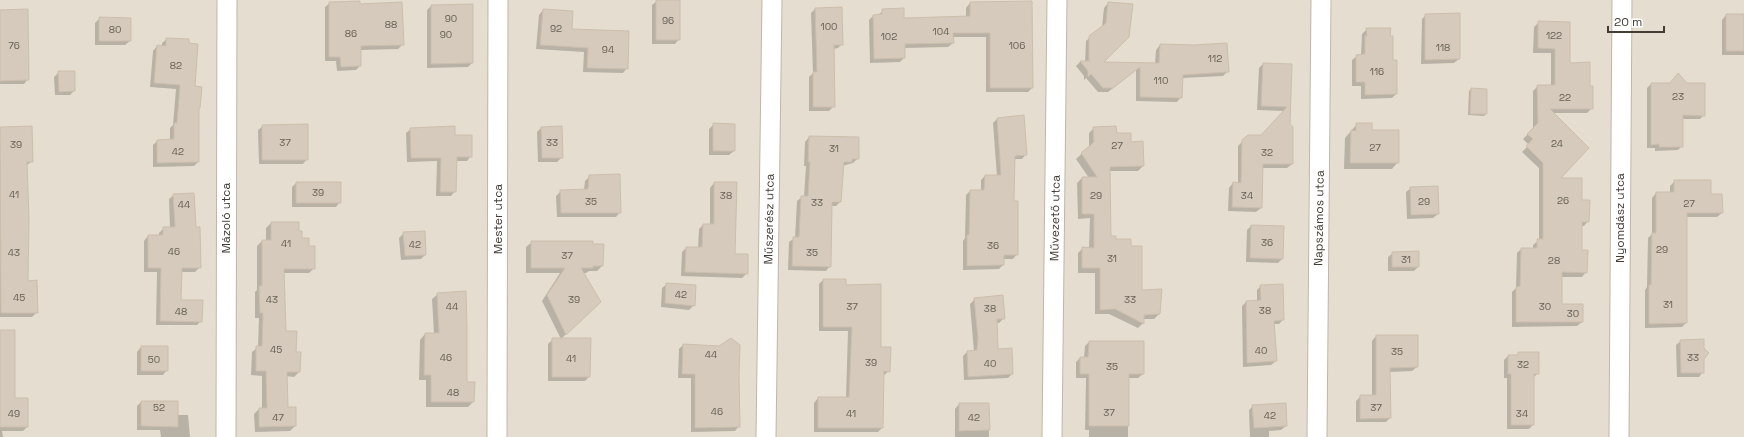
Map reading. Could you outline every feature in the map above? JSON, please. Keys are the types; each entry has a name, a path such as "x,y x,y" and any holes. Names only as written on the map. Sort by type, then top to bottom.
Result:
{"street":[{"name":"Mázoló utca","path":"226,437 227,0"},
{"name":"Mester utca","path":"497,437 498,0"},
{"name":"Műszerész utca","path":"766,437 772,0"},
{"name":"Művezető utca","path":"1052,437 1057,0"},
{"name":"Napszámos utca","path":"1317,437 1321,0"},
{"name":"Nyomdász utca","path":"1619,437 1622,0"}],"shaded area":[{"path":"0,0 1744,0 1744,437 0,437"}],"building":[{"path":"656,0 680,0 680,40 656,40"},
{"path":"360,1 360,4 402,2 404,45 361,46 361,66 341,67 340,57 329,57 329,2"},
{"path":"1032,1 1033,88 990,88 990,33 953,33 954,43 905,44 905,58 874,59 873,15 882,14 882,9 904,8 904,18 970,16 970,2"},
{"path":"1108,2 1133,4 1129,37 1104,62 1159,63 1160,44 1194,45 1227,43 1229,72 1183,75 1182,98 1140,97 1140,67 1113,88 1103,88 1091,74 1088,77 1088,71 1080,61 1089,61 1089,36 1106,23"},
{"path":"473,4 473,63 431,64 431,5"},
{"path":"842,7 843,45 834,45 835,107 813,107 813,72 817,72 815,8"},
{"path":"28,9 29,80 0,81 0,10"},
{"path":"543,9 573,11 572,29 629,31 628,69 587,68 588,48 540,45"},
{"path":"1460,13 1460,59 1425,60 1425,14"},
{"path":"1726,14 1744,14 1744,51 1726,51"},
{"path":"99,17 131,18 131,41 99,41"},
{"path":"1538,21 1570,22 1570,63 1590,62 1590,86 1593,86 1593,109 1550,109 1589,148 1561,178 1582,178 1582,200 1590,200 1589,222 1582,222 1582,250 1588,250 1587,273 1562,272 1562,304 1583,304 1583,322 1516,322 1516,287 1520,286 1521,248 1537,248 1537,239 1543,239 1543,163 1526,146 1533,139 1527,134 1538,123 1537,85 1555,85 1555,49 1538,48"},
{"path":"1366,28 1391,28 1390,36 1393,36 1393,60 1397,60 1397,94 1365,95 1365,82 1356,82 1356,55 1365,54 1365,36 1367,36"},
{"path":"166,38 189,39 189,43 198,44 195,86 202,87 199,108 199,162 157,163 157,140 174,139 174,123 177,123 180,85 154,83 157,45 166,46"},
{"path":"1263,63 1292,64 1290,124 1293,127 1293,164 1263,164 1262,208 1232,207 1233,182 1241,183 1242,140 1248,135 1261,135 1287,107 1261,106"},
{"path":"58,71 75,71 75,91 59,92"},
{"path":"1678,73 1687,83 1705,83 1705,116 1683,115 1683,147 1659,147 1659,144 1651,145 1651,83 1670,83"},
{"path":"1471,88 1487,89 1487,114 1470,114"},
{"path":"1024,115 1027,155 1015,156 1014,201 1018,201 1018,255 1004,255 1004,265 967,266 967,235 969,235 970,190 984,190 985,175 1001,175 997,118"},
{"path":"713,123 735,124 735,151 713,151"},
{"path":"1356,123 1372,123 1372,130 1399,130 1399,163 1350,163 1351,130 1356,131"},
{"path":"308,124 308,160 262,160 262,125"},
{"path":"32,126 33,162 27,162 29,219 28,281 37,280 38,313 1,313 0,127"},
{"path":"455,126 455,135 472,135 472,157 457,157 456,192 440,192 441,158 411,158 410,128"},
{"path":"562,126 563,158 542,158 541,127"},
{"path":"1116,126 1117,133 1131,133 1131,142 1143,141 1144,166 1110,167 1111,236 1116,236 1116,239 1131,239 1131,246 1142,246 1142,290 1162,289 1160,314 1144,315 1144,324 1115,309 1100,310 1100,268 1082,268 1082,247 1094,248 1094,214 1082,214 1082,177 1097,177 1081,153 1094,142 1093,127"},
{"path":"809,136 859,137 859,159 852,159 852,162 844,162 841,202 832,202 831,267 792,266 793,237 799,237 801,196 808,196 810,162 808,162"},
{"path":"620,174 621,213 561,213 560,190 588,189 589,175"},
{"path":"1674,180 1711,180 1711,194 1722,194 1723,213 1687,213 1687,323 1649,324 1649,285 1651,285 1652,233 1656,233 1656,192 1674,192"},
{"path":"296,182 341,182 341,203 296,203"},
{"path":"714,182 737,182 735,254 748,254 748,274 685,272 686,247 702,247 703,224 714,224"},
{"path":"1438,186 1439,214 1411,215 1410,187"},
{"path":"194,193 196,227 200,227 201,268 182,268 181,300 203,300 202,322 160,321 161,268 148,268 148,235 163,235 163,227 175,227 173,194"},
{"path":"271,222 299,222 299,231 302,231 302,238 309,238 309,246 315,246 315,269 284,269 286,331 297,331 296,352 301,352 300,372 287,372 288,407 296,407 296,426 259,427 259,408 267,408 266,371 256,371 256,346 262,346 263,313 260,313 259,286 262,286 262,240 271,240"},
{"path":"1251,225 1284,226 1283,259 1250,258"},
{"path":"425,231 426,255 405,256 403,232"},
{"path":"531,241 593,241 593,244 604,244 603,266 581,268 601,302 566,335 547,295 565,268 531,268"},
{"path":"1419,251 1419,267 1392,267 1392,252"},
{"path":"823,279 846,279 846,285 881,284 881,347 891,347 890,372 884,371 883,428 818,428 818,397 849,397 852,327 823,327"},
{"path":"666,283 696,285 695,306 665,303"},
{"path":"1283,284 1284,320 1274,321 1277,361 1247,363 1246,301 1261,300 1260,285"},
{"path":"466,291 467,382 475,382 474,402 431,402 431,375 424,375 425,333 439,333 437,293"},
{"path":"1003,295 1005,319 997,319 998,349 1012,348 1013,374 968,377 967,351 977,350 978,338 974,298"},
{"path":"0,330 15,330 15,398 28,398 28,427 0,427"},
{"path":"1376,335 1418,335 1418,367 1390,368 1391,418 1360,419 1360,395 1376,395"},
{"path":"552,338 591,338 590,377 552,377"},
{"path":"731,338 740,345 740,427 695,428 695,374 682,374 683,344 719,346"},
{"path":"1704,339 1704,348 1709,353 1704,359 1704,373 1681,373 1680,340"},
{"path":"1089,341 1144,341 1144,374 1129,374 1129,426 1089,426 1089,374 1080,374 1080,357 1088,357"},
{"path":"141,346 168,346 168,371 141,371"},
{"path":"1518,352 1539,352 1539,374 1534,374 1534,425 1511,425 1511,374 1508,374 1508,355 1518,355"},
{"path":"141,401 178,401 178,427 141,426"},
{"path":"959,403 989,403 990,430 959,431"},
{"path":"1286,403 1287,426 1254,428 1252,405"}]}
